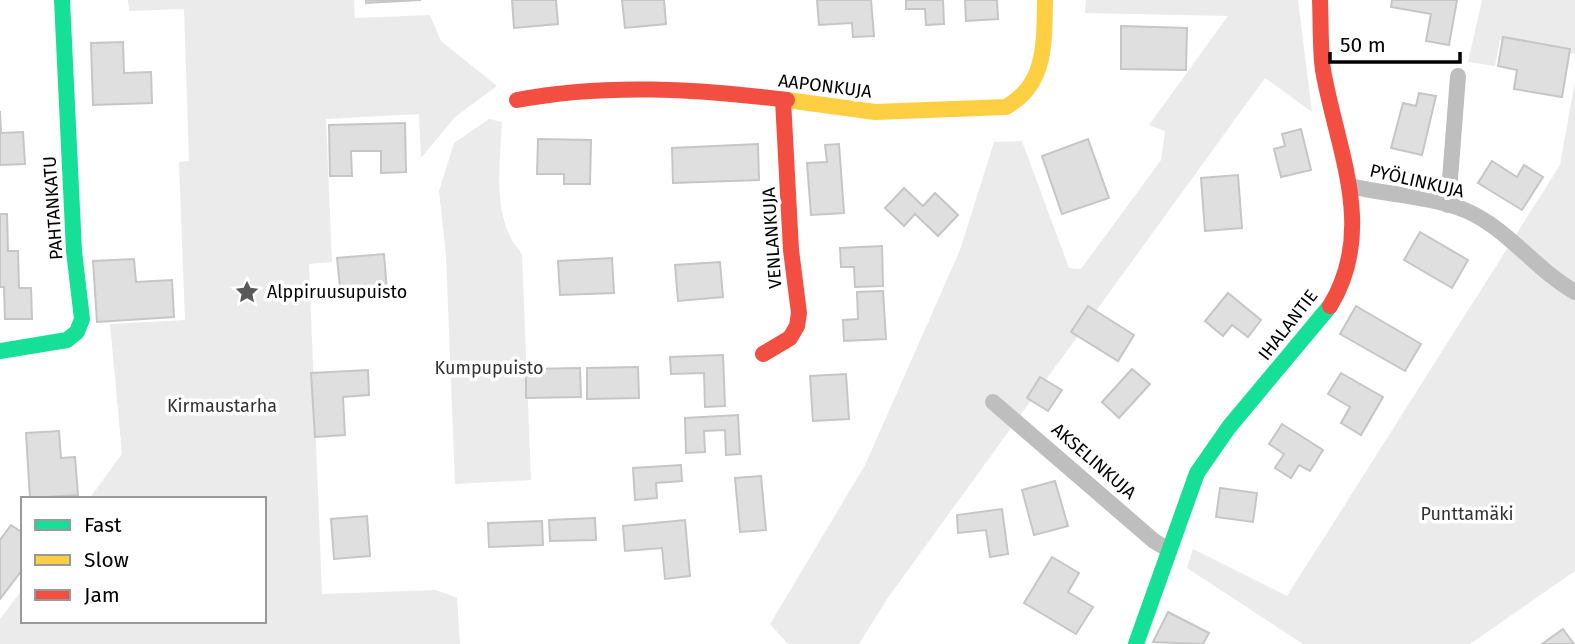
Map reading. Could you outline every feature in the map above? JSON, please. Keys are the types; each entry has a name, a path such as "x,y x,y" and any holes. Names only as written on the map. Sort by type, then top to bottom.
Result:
{"street":[{"name":"PAHTANKATU","path":"0,351 67,340 77,332 82,319 74,251 62,0"},
{"name":"AAPONKUJA","path":"517,100 562,91 598,89 695,91 875,112 1006,107 1032,92 1038,78 1045,0"},
{"name":"IHALANTIE","path":"1136,644 1185,500 1210,451 1323,317 1334,299 1350,255 1354,232 1350,186 1323,68 1320,0"},
{"path":"1448,205 1458,76"},
{"name":"VENLANKUJA","path":"763,354 790,338 797,326 799,313 791,250 783,100"},
{"name":"PYÖLINKUJA","path":"1350,186 1448,205 1484,221 1539,268 1575,292"},
{"name":"AKSELINKUJA","path":"993,402 1154,541 1168,550"}],"green space":[{"name":"Kirmaustarha","path":"128,0 354,0 355,18 430,15 441,41 497,86 455,117 421,158 419,114 326,119 332,262 309,264 322,594 436,590 457,598 460,644 0,644 0,619 21,592 21,623 266,623 266,497 90,497 122,454 110,324 185,320 179,162 189,161 184,9 129,11"},
{"path":"1086,0 1298,0 1312,112 1265,78 887,599 859,644 788,644 770,624 865,465 960,250 994,142 1022,141 1069,268 1081,269 1161,160 1165,131 1149,125 1228,16 1085,13"},
{"path":"1482,0 1575,0 1575,54 1500,40 1495,66 1468,62"},
{"name":"Punttamäki","path":"1575,81 1575,571 1470,644 1303,644 1187,568 1193,549 1287,596 1560,165"},
{"name":"Kumpupuisto","path":"489,119 502,122 499,174 502,209 512,240 522,254 531,480 455,484 446,256 439,191 454,143"}],"building":[{"path":"366,0 421,0 366,3"},
{"path":"512,0 556,0 558,24 514,28"},
{"path":"622,0 664,0 666,24 625,28"},
{"path":"817,0 871,0 874,36 853,37 852,23 819,25"},
{"path":"906,0 943,0 944,24 926,25 925,9 906,9"},
{"path":"965,0 997,0 998,19 966,21"},
{"path":"1392,0 1457,0 1449,45 1426,41 1431,14 1391,7"},
{"path":"1121,26 1187,28 1186,70 1121,69"},
{"path":"1503,37 1570,49 1562,97 1514,89 1517,70 1498,66"},
{"path":"123,42 124,73 151,72 152,103 93,105 91,43"},
{"path":"1419,93 1436,96 1422,155 1391,148 1403,103 1416,106"},
{"path":"0,111 1,133 23,132 25,164 0,165"},
{"path":"405,123 406,172 381,173 381,151 351,151 352,176 330,176 329,125"},
{"path":"1301,129 1311,170 1281,177 1274,149 1285,146 1282,134"},
{"path":"538,139 591,140 590,184 564,184 564,174 537,174"},
{"path":"1088,139 1109,198 1062,214 1042,156"},
{"path":"758,144 759,180 673,183 672,148"},
{"path":"839,144 844,213 811,215 807,163 827,162 825,145"},
{"path":"1492,161 1517,177 1524,165 1543,177 1522,210 1478,183"},
{"path":"1238,175 1242,228 1205,231 1201,178"},
{"path":"904,188 923,206 935,193 958,215 938,236 915,214 904,226 885,208"},
{"path":"0,214 7,214 8,251 18,251 19,288 31,288 32,319 5,319 4,287 0,287"},
{"path":"1420,232 1468,260 1452,288 1404,260"},
{"path":"882,246 883,286 855,287 854,267 841,267 840,248"},
{"path":"384,254 387,292 341,296 337,258"},
{"path":"612,258 614,293 560,295 558,261"},
{"path":"134,259 136,282 172,280 174,317 97,322 93,261"},
{"path":"720,262 723,297 678,301 675,265"},
{"path":"883,291 886,339 844,341 843,320 858,319 857,292"},
{"path":"1228,293 1261,320 1248,337 1232,325 1223,336 1205,321"},
{"path":"1088,306 1134,335 1118,361 1071,332"},
{"path":"1356,306 1421,344 1405,371 1340,334"},
{"path":"723,355 725,406 705,407 704,373 671,374 670,357"},
{"path":"638,367 639,398 587,399 587,368"},
{"path":"580,368 581,397 526,398 526,369"},
{"path":"1132,369 1150,384 1119,418 1102,402"},
{"path":"368,370 369,395 343,397 345,435 315,437 311,373"},
{"path":"1341,373 1383,397 1361,435 1341,423 1350,407 1328,394"},
{"path":"846,374 849,419 813,421 810,376"},
{"path":"1040,377 1062,390 1048,411 1027,398"},
{"path":"738,415 740,454 726,455 725,430 704,431 705,452 686,453 685,418"},
{"path":"1282,424 1323,450 1310,471 1299,465 1291,478 1275,468 1284,454 1269,444"},
{"path":"59,431 61,458 75,457 78,495 30,497 26,433"},
{"path":"681,465 682,481 656,483 657,498 635,500 633,468"},
{"path":"761,476 766,530 740,532 735,478"},
{"path":"1055,481 1068,526 1034,535 1022,490"},
{"path":"1220,488 1257,493 1253,522 1216,517"},
{"path":"1002,509 1008,554 990,557 986,530 958,533 957,515"},
{"path":"367,516 370,556 334,559 331,519"},
{"path":"595,518 596,540 550,541 549,520"},
{"path":"685,520 690,576 665,579 662,548 625,551 623,526"},
{"path":"542,521 543,545 489,547 488,523"},
{"path":"11,525 21,532 21,572 0,599 0,540"},
{"path":"1052,557 1079,573 1068,592 1093,607 1076,634 1024,603"},
{"path":"1168,612 1209,633 1203,644 1153,642"},
{"path":"1563,629 1574,644 1542,644"}],"traffic: fast":[{"path":"0,351 67,340 77,332 82,319 74,251 62,0"},
{"path":"1136,644 1197,473 1229,427 1330,306"}],"traffic: slow":[{"path":"787,100 875,112 1006,107 1019,98 1029,86 1041,61 1045,0"}],"traffic: jam":[{"path":"1320,0 1323,70 1344,160 1352,219 1351,248 1344,277 1330,306"},
{"path":"517,100 584,91 618,90 720,93 787,100"},
{"path":"763,354 790,338 797,326 799,313 791,250 783,100"}],"place":[{"name":"Alppiruusupuisto","path":"247,292"}]}
